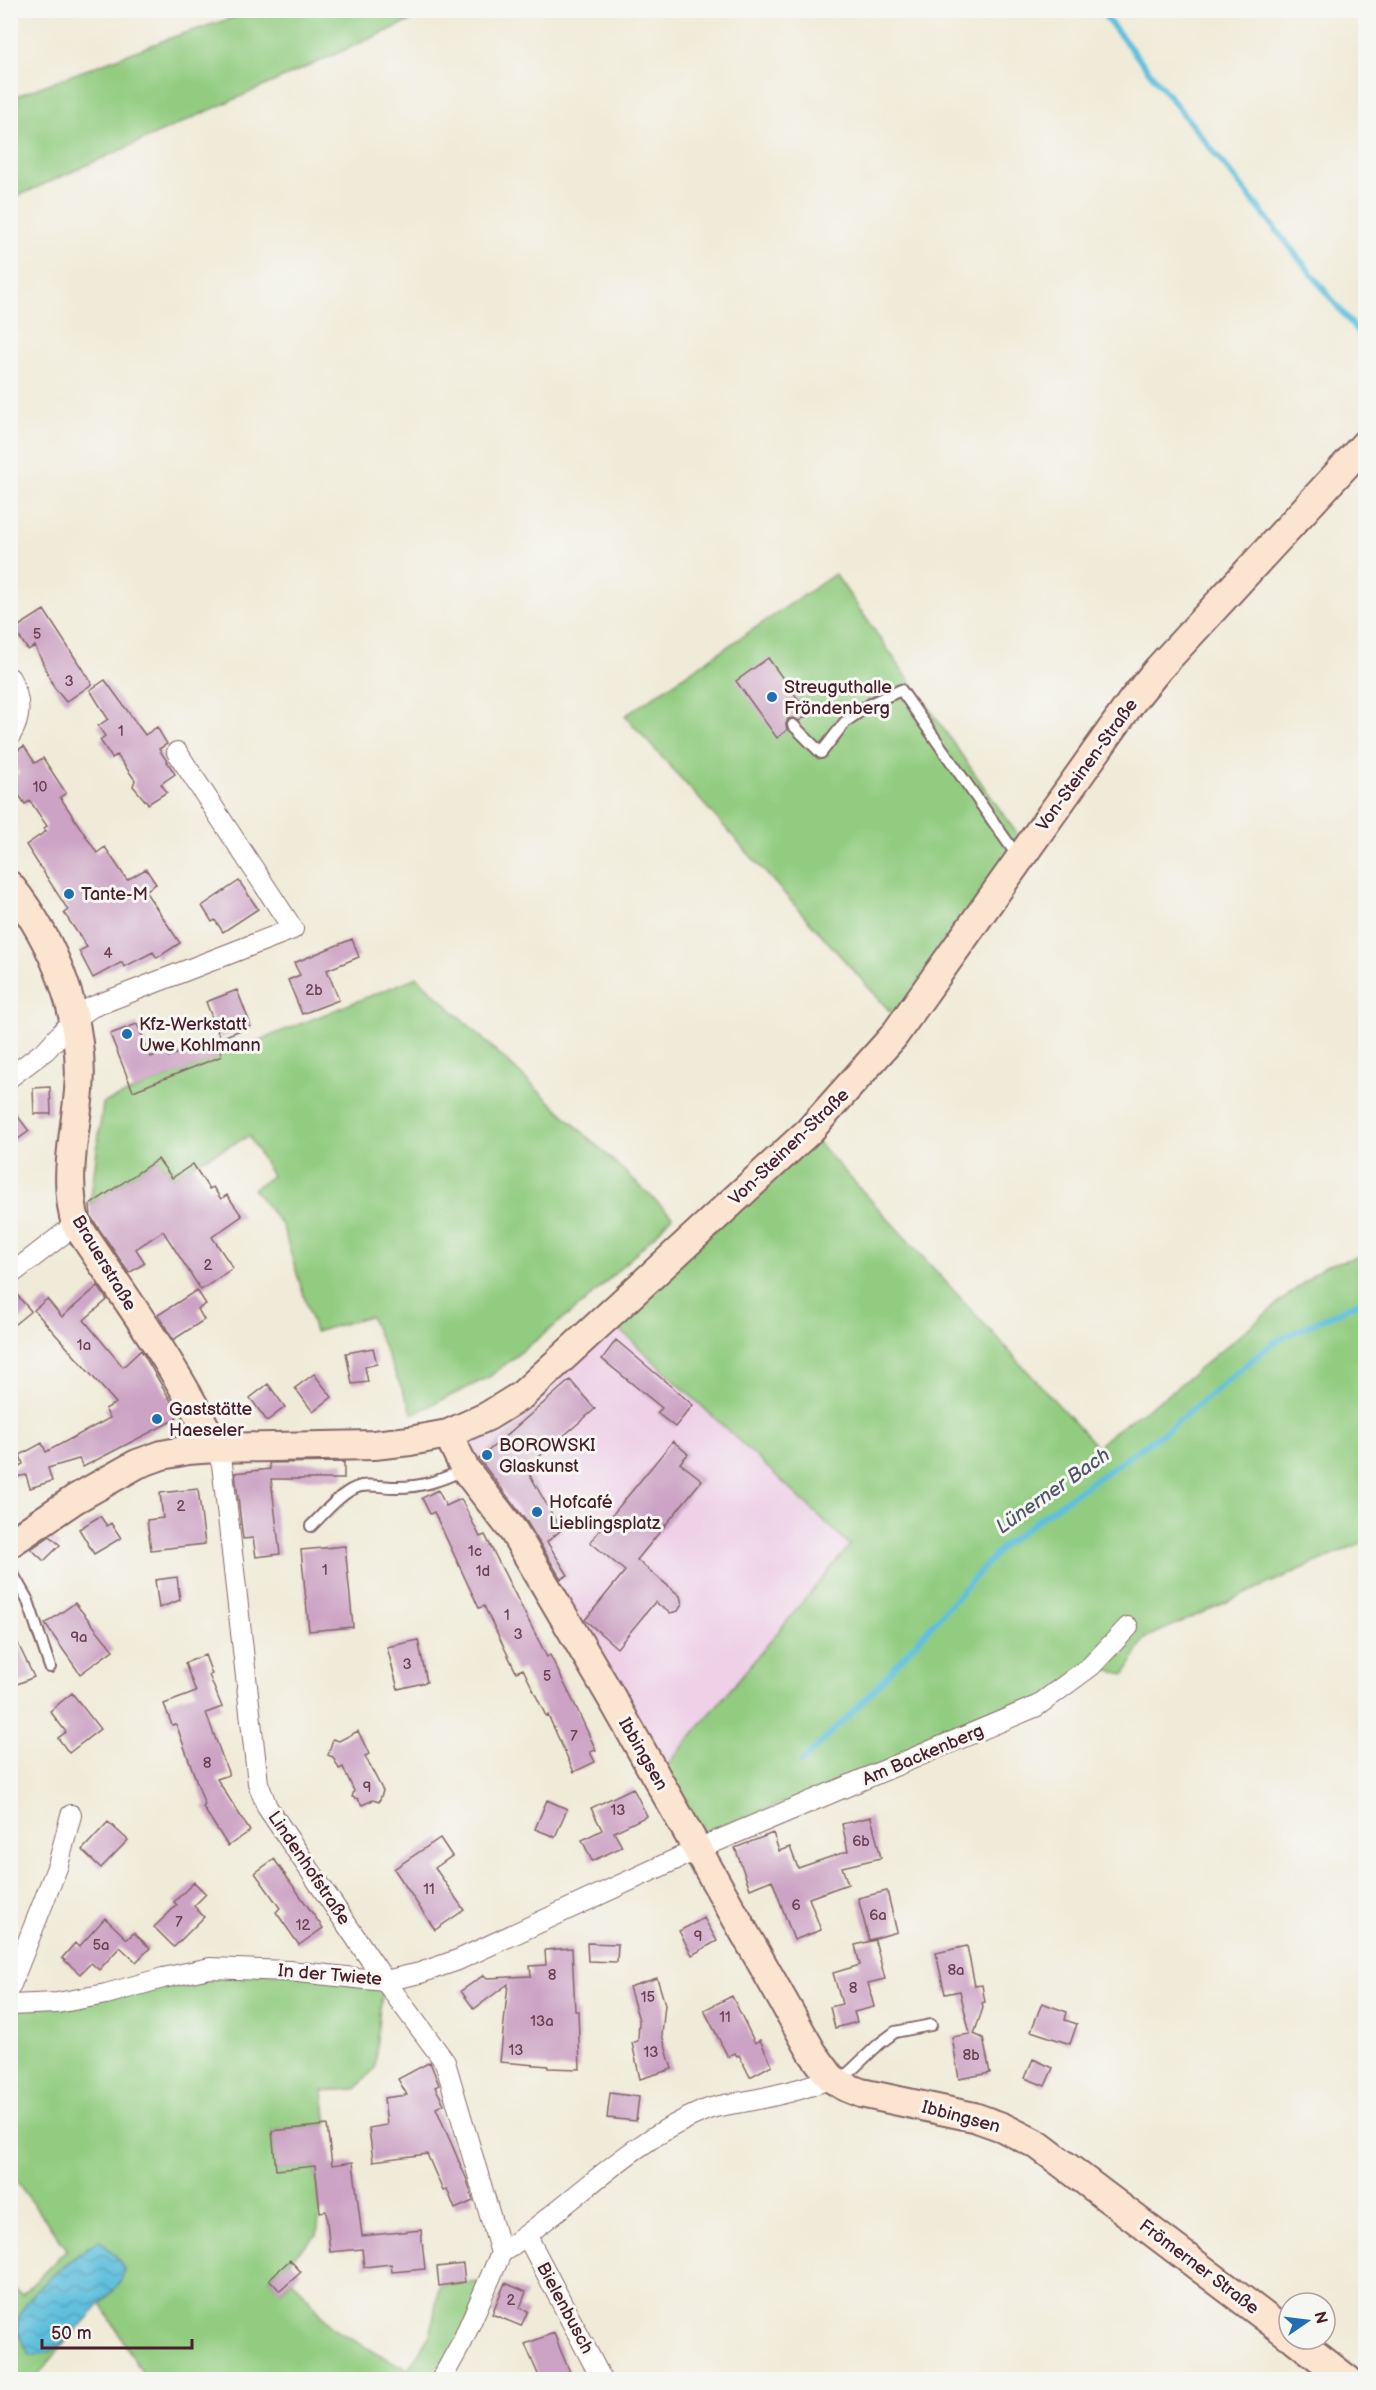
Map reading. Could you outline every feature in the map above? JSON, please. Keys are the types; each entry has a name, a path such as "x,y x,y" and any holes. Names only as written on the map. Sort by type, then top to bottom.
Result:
{"main road":[{"name":"Von-Steinen-Straße","path":"10,1543 75,1499 137,1464 179,1452 215,1448 374,1445 448,1434 488,1416 522,1395 809,1131 893,1037 1132,701 1365,443"},
{"name":"Brauerstraße","path":"10,886 47,940 62,979 73,1020 80,1063 79,1092 70,1161 70,1194 76,1224 180,1382 215,1448"},
{"name":"Ibbingsen","path":"448,1434 465,1469 514,1532 698,1849 812,2052 834,2080 861,2092 974,2117 1002,2127 1038,2145 1110,2199"},
{"name":"Frömerner Straße","path":"1110,2199 1277,2326"},
{"path":"1310,2351 1348,2379"}],"street":[{"path":"10,678 17,690 19,717 10,736"},
{"path":"11,1075 46,1050 73,1020 92,1007 293,929 177,752"},
{"path":"10,1275 76,1224"},
{"name":"Lindenhofstraße","path":"215,1448 222,1464 258,1784 267,1808 386,1981 445,2062 501,2253"},
{"name":"Am Backenberg","path":"698,1849 1037,1706 1091,1666 1128,1627"},
{"path":"10,1987 58,1865 71,1815"},
{"name":"In der Twiete","path":"10,2005 57,2003 106,1994 210,1968 289,1971 386,1981 420,1973 458,1960 698,1849"},
{"path":"441,2379 462,2342 501,2253 527,2236 624,2157 678,2123 705,2110 803,2090 834,2080"},
{"name":"Bielenbusch","path":"527,2236 602,2379"}],"lane":[{"path":"793,725 821,753 845,722 872,703 901,690 1019,860"},
{"path":"311,1526 335,1502 350,1491 362,1486 419,1486 441,1481 465,1469"},
{"path":"10,1569 28,1601 50,1667"},
{"path":"834,2080 895,2032 931,2025"}],"shaded area":[{"path":"611,1321 850,1545 665,1768 464,1449"}],"green space":[{"path":"254,11 432,11 11,199 11,98 173,37"},
{"path":"835,574 1024,844 896,1018 625,716"},
{"path":"417,977 672,1216 586,1301 489,1377 413,1414 370,1316 315,1332 282,1225 253,1189 272,1176 249,1136 193,1164 172,1178 158,1159 90,1205 103,1103"},
{"path":"812,1136 1097,1447 1116,1430 1167,1395 1324,1266 1365,1255 1365,1541 1145,1638 1125,1674 1093,1668 1035,1702 935,1747 703,1833 665,1768 850,1545 611,1321"},
{"path":"210,1968 385,1981 379,2014 375,2068 356,2089 323,2091 327,2125 272,2131 277,2170 315,2166 320,2212 317,2235 269,2279 281,2291 293,2280 333,2329 408,2370 431,2333 439,2286 489,2281 441,2379 146,2379 101,2304 121,2282 48,2353 67,2340 35,2379 11,2379 11,2297 16,2290 22,2295 67,2249 11,2174 11,2005"}],"water":[{"path":"99,2240 116,2256 124,2269 121,2282 67,2340 48,2353 31,2355 18,2330 18,2321 22,2311 29,2300 52,2276"}],"building":[{"path":"44,610 92,684 66,702 54,687 35,646 28,650 14,629"},
{"name":"Streuguthalle Fröndenberg","path":"768,658 809,714 799,721 794,718 788,719 787,730 777,738 736,681"},
{"path":"105,680 145,735 157,727 167,744 159,749 175,774 161,784 167,792 148,804 133,786 135,780 117,755 112,758 100,740 105,736 98,726 108,719 90,690"},
{"path":"24,746 35,763 43,758 66,793 60,797 97,853 105,847 127,880 146,869 156,884 145,891 180,943 157,958 153,952 124,967 122,962 93,978 79,951 87,947 64,913 68,910 26,845 46,831 44,828 47,826 30,801 25,804 10,782 19,773 10,760 10,755"},
{"path":"239,881 258,909 223,932 215,920 212,922 202,906"},
{"path":"352,939 359,957 327,970 339,1000 302,1014 288,980 300,975 294,963"},
{"path":"237,990 251,1026 220,1038 206,1002"},
{"path":"137,1024 151,1057 165,1051 168,1057 215,1039 222,1056 133,1091 110,1034"},
{"path":"50,1087 51,1114 34,1114 33,1088"},
{"path":"10,1106 29,1131 10,1145"},
{"path":"158,1159 172,1178 193,1164 209,1189 213,1187 221,1199 227,1195 242,1216 212,1237 233,1268 201,1290 163,1231 136,1249 145,1263 129,1273 91,1217 90,1205"},
{"path":"98,1286 107,1300 84,1320 123,1367 141,1350 178,1413 176,1419 83,1467 79,1459 48,1468 52,1481 30,1488 26,1475 10,1478 10,1471 23,1464 20,1455 42,1443 46,1452 110,1418 105,1409 116,1403 34,1310 47,1299 62,1317"},
{"path":"10,1287 31,1311 10,1328"},
{"path":"197,1290 206,1304 198,1309 204,1320 173,1340 158,1315"},
{"path":"616,1340 693,1405 675,1427 657,1413 662,1408 602,1359"},
{"path":"373,1348 377,1364 365,1367 368,1382 352,1384 346,1353"},
{"path":"314,1374 332,1397 313,1412 295,1388"},
{"path":"570,1380 595,1409 526,1468 561,1530 547,1542 568,1575 561,1579 527,1522 479,1459"},
{"path":"268,1384 285,1407 267,1421 250,1398"},
{"path":"673,1441 688,1454 680,1463 702,1480 637,1560 680,1596 682,1604 678,1611 670,1613 655,1602 617,1648 585,1620 625,1571 590,1542"},
{"path":"344,1462 344,1479 271,1479 280,1554 256,1557 253,1538 243,1539 235,1473 270,1469 269,1463"},
{"path":"198,1489 205,1544 151,1550 147,1520 163,1518 160,1493"},
{"path":"438,1490 446,1506 461,1499 480,1537 485,1535 547,1657 550,1655 578,1711 596,1750 590,1752 595,1762 574,1772 548,1715 546,1716 523,1669 516,1672 484,1606 479,1608 434,1512 430,1514 422,1498"},
{"path":"100,1516 107,1526 111,1523 121,1538 94,1554 79,1529"},
{"path":"50,1536 60,1545 44,1561 31,1549"},
{"path":"345,1546 353,1627 309,1631 301,1550"},
{"path":"177,1577 180,1600 159,1608 155,1580"},
{"path":"75,1603 113,1650 80,1674 45,1624"},
{"path":"10,1627 34,1677 10,1687"},
{"path":"418,1640 427,1682 398,1689 387,1647"},
{"path":"205,1655 212,1674 209,1675 222,1707 206,1713 229,1775 217,1779 250,1831 228,1846 203,1807 205,1805 176,1724 172,1725 164,1704 196,1692 185,1663"},
{"path":"72,1693 100,1729 69,1753 58,1738 66,1732 50,1711"},
{"path":"358,1731 369,1754 365,1756 383,1791 379,1802 373,1800 362,1805 358,1799 352,1797 354,1791 343,1767 339,1769 333,1757 328,1755 333,1739 339,1741"},
{"path":"633,1788 647,1816 614,1832 622,1847 592,1861 582,1840 602,1830 591,1808"},
{"path":"547,1800 567,1809 555,1837 535,1829"},
{"path":"871,1817 881,1858 842,1867 848,1884 809,1898 821,1930 794,1940 772,1880 750,1889 735,1848 773,1833 779,1851 790,1847 798,1868 848,1851 842,1824"},
{"path":"108,1822 128,1840 101,1868 82,1850"},
{"path":"440,1838 452,1856 435,1868 464,1910 435,1930 394,1869"},
{"path":"274,1859 323,1928 299,1945 276,1912 280,1908 255,1873"},
{"path":"194,1882 206,1894 194,1906 204,1917 174,1947 154,1927 177,1905 174,1902"},
{"path":"887,1891 897,1932 869,1940 858,1898"},
{"path":"105,1918 127,1939 134,1933 150,1948 136,1962 120,1947 99,1970 91,1963 80,1974 62,1958 75,1943 79,1947"},
{"path":"704,1918 717,1941 692,1955 679,1931"},
{"path":"875,1940 885,1979 868,1983 874,2007 854,2012 857,2022 835,2028 830,2007 842,2004 833,1973 860,1965 855,1945"},
{"path":"587,1943 618,1944 617,1962 588,1961"},
{"path":"967,1946 975,1986 982,1985 985,2002 982,2003 983,2008 974,2034 983,2038 990,2073 959,2079 952,2037 970,2034 960,1991 945,1994 936,1953"},
{"path":"572,1948 575,2011 578,2011 580,2069 500,2062 508,1984 474,2009 461,1991 484,1975 487,1978 531,1976 530,1966 546,1965 545,1950"},
{"path":"657,1978 665,2004 662,2035 672,2069 640,2079 632,2043 638,2041 639,2020 629,1987"},
{"path":"732,1996 755,2043 760,2040 772,2065 750,2077 739,2055 735,2053 728,2057 704,2010"},
{"path":"1042,2003 1067,2012 1065,2020 1077,2024 1070,2044 1031,2031"},
{"path":"1033,2059 1053,2068 1045,2086 1025,2078"},
{"path":"430,2062 439,2085 435,2087 444,2104 436,2108 467,2180 473,2201 455,2209 447,2189 443,2191 427,2154 373,2161 369,2128 387,2125 384,2098 407,2095 398,2079"},
{"path":"610,2093 639,2097 636,2121 607,2118"},
{"path":"327,2125 332,2165 353,2162 362,2236 421,2230 425,2269 392,2272 391,2264 364,2267 362,2249 330,2252 326,2211 320,2212 315,2166 276,2170 272,2131"},
{"path":"290,2260 301,2272 280,2291 269,2279"},
{"path":"463,2264 465,2282 439,2286 437,2267"},
{"path":"505,2283 526,2292 520,2308 528,2311 521,2326 492,2314"},
{"path":"554,2333 573,2379 540,2379 525,2344"}],"waterway":[{"path":"1100,10 1366,342"},
{"name":"Lünerner Bach","path":"801,1763 868,1696 1002,1547 1044,1515 1166,1431 1274,1342 1366,1299"}],"place":[{"name":"Streuguthalle Fröndenberg","path":"772,697"},
{"name":"Tante-M","path":"69,894"},
{"name":"Kfz-Werkstatt Uwe Kohlmann","path":"127,1034"},
{"name":"Gaststätte Haeseler","path":"157,1419"},
{"name":"BOROWSKI Glaskunst","path":"487,1455"},
{"name":"Hofcafé Lieblingsplatz","path":"537,1512"}]}
